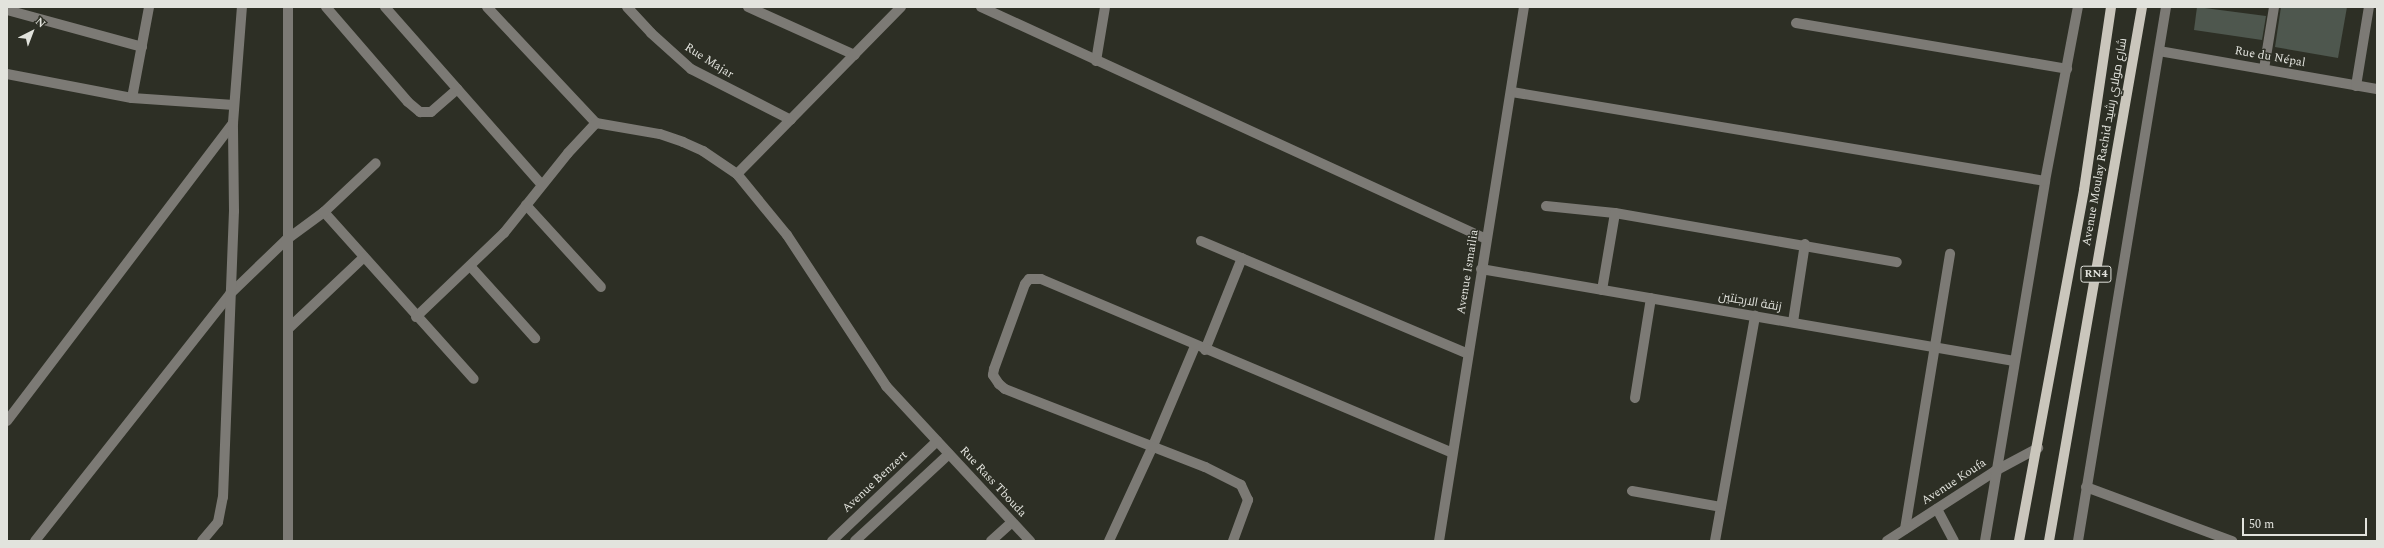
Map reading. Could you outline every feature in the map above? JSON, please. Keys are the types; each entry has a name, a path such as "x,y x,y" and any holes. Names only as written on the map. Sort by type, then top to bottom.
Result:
{"main road":[{"name":"Avenue Moulay Rachid شارع مولاي رشيد","path":"2019,541 2038,448 2084,190 2111,7"},
{"name":"Avenue Moulay Rachid شارع مولاي رشيد","path":"2049,541 2142,7"}],"street":[{"path":"132,98 150,7"},
{"path":"202,541 222,514 234,211 233,123 242,7"},
{"path":"288,7 286,240 289,328 288,541"},
{"path":"326,7 408,102 420,112 431,112 457,89"},
{"path":"385,7 542,185"},
{"path":"416,317 471,266 526,205 596,123 487,7"},
{"name":"Rue Majar","path":"627,7 651,33 691,68 791,120"},
{"path":"748,7 855,56"},
{"path":"737,174 855,56 901,7"},
{"path":"981,7 1096,62 1486,239"},
{"path":"1096,62 1105,7"},
{"path":"1985,541 1995,471 2045,181 2078,7"},
{"path":"2078,541 2166,7"},
{"path":"2264,69 2274,7"},
{"path":"2356,86 2369,7"},
{"name":"Avenue Ismailia","path":"1439,541 1481,269 1512,92 1523,8"},
{"path":"7,10 142,47"},
{"path":"1796,23 2067,69"},
{"name":"Rue du Népal","path":"2159,51 2377,89"},
{"path":"7,74 132,98 234,105"},
{"path":"1512,92 2045,181"},
{"path":"7,421 233,123"},
{"name":"Rue Rass Tbouda","path":"596,123 660,134 683,142 704,151 737,174 787,235 886,386 1030,541"},
{"path":"35,541 230,294 286,240 324,212 376,163"},
{"path":"526,205 601,287"},
{"path":"1546,206 1615,213 1805,244 1897,262"},
{"path":"324,212 416,317 474,379"},
{"path":"1602,290 1615,213"},
{"path":"1201,241 1468,354"},
{"path":"1793,322 1805,244"},
{"path":"1905,529 1950,254"},
{"path":"289,328 364,258"},
{"path":"1205,350 1242,258"},
{"path":"471,266 536,338"},
{"name":"زنقة الارجنتين","path":"1481,269 1793,322 2014,362"},
{"path":"1232,541 1248,500 1241,485 1205,467 1152,448 1005,390 999,384 993,375 994,369 1025,284 1029,279 1041,279 1195,346 1452,453"},
{"path":"1635,398 1651,298"},
{"path":"1715,541 1755,316"},
{"path":"1109,541 1152,448 1195,346"},
{"name":"Avenue Benzert","path":"832,541 937,441"},
{"name":"Avenue Koufa","path":"1886,541 1995,471 2038,448"},
{"path":"855,541 949,454"},
{"path":"2086,487 2232,541"},
{"path":"1632,491 1721,507"},
{"path":"1937,509 1954,541"},
{"path":"991,541 1012,522"}],"building":[{"path":"2197,7 2266,16 2262,40 2194,30"},
{"path":"2281,7 2347,7 2338,58 2275,47"}]}
